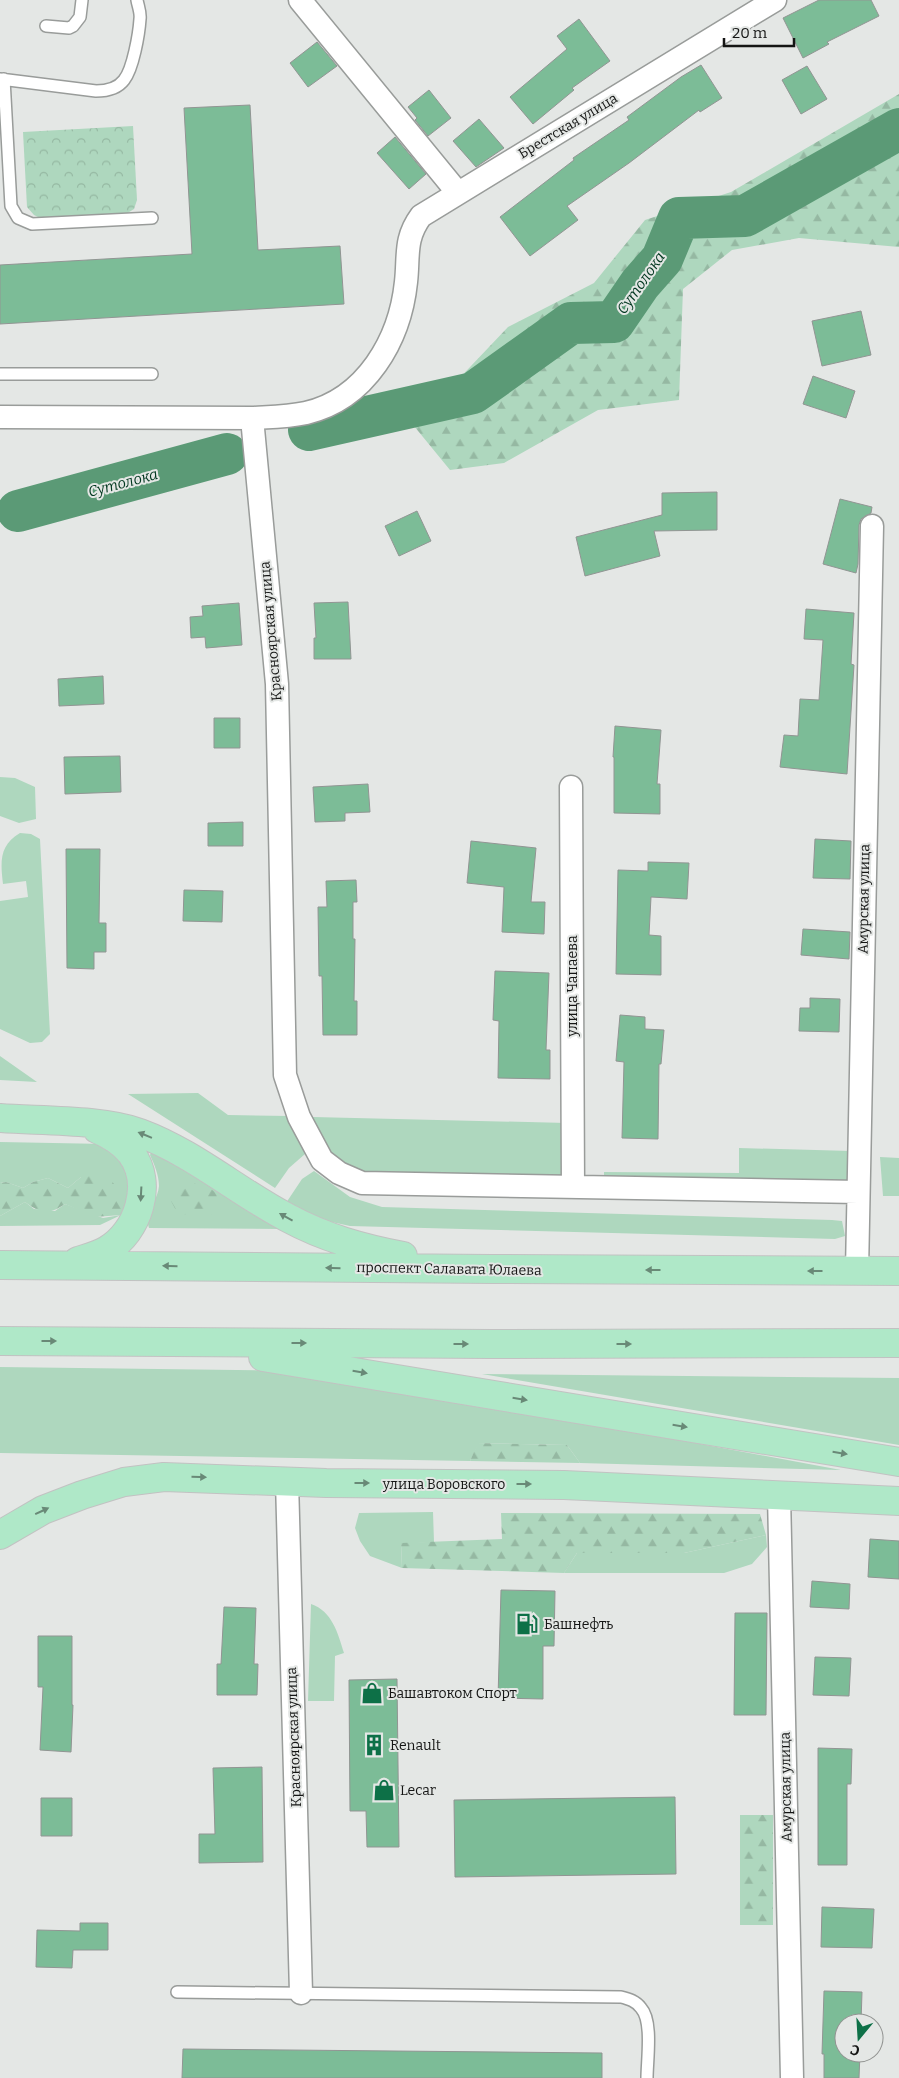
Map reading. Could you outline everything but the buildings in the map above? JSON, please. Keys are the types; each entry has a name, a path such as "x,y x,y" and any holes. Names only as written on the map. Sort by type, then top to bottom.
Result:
{"main road":[{"path":"0,1118 114,1126 138,1132 176,1149 286,1217 320,1234 370,1249 466,1269"},
{"path":"64,1265 107,1250 117,1242 135,1220 141,1201 142,1183 139,1169 132,1154 120,1142 82,1123"},
{"name":"проспект Салавата Юлаева","path":"0,1264 899,1271"},
{"path":"0,1341 482,1344 899,1343"},
{"path":"138,1342 235,1352 328,1366 899,1462"},
{"name":"улица Воровского","path":"0,1535 43,1510 124,1482 164,1477 287,1481 564,1485 899,1500"}],"street":[{"path":"300,0 458,193"},
{"name":"Брестская улица","path":"252,418 307,413 332,404 359,386 380,362 394,333 403,305 409,238 413,226 420,216 776,0"},
{"path":"0,417 252,418"},
{"name":"Красноярская улица","path":"252,418 277,684 285,1075 299,1118 322,1160 339,1173 362,1183 858,1192"},
{"name":"Амурская улица","path":"857,1271 872,526"},
{"name":"улица Чапаева","path":"571,787 573,1186"},
{"name":"Красноярская улица","path":"287,1481 301,1993"},
{"name":"Амурская улица","path":"779,1495 792,2078"}],"lane":[{"path":"46,26 69,28 73,26 80,17 82,0"},
{"path":"137,0 141,18 129,72 124,81 116,87 105,91 96,91 2,79 11,206 18,218 32,224 152,218"},
{"path":"0,374 152,374"},
{"path":"177,1992 621,1997 632,2000 641,2007 645,2014 648,2025 647,2078"}],"green space":[{"path":"899,94 899,247 799,238 732,250 683,289 679,400 598,410 504,463 450,470 414,426 508,327 594,283 645,220 731,192"},
{"path":"133,126 137,200 134,209 126,214 42,219 34,215 27,207 23,132"},
{"path":"0,777 15,778 35,787 36,819 19,823 0,816"},
{"path":"20,833 31,834 40,839 50,1034 42,1042 30,1043 0,1029 0,901 28,897 26,881 3,884 2,860 8,843"},
{"path":"0,1056 37,1082 0,1080"},
{"path":"198,1093 228,1115 289,1116 305,1154 289,1168 275,1188 128,1094"},
{"path":"313,1117 567,1123 567,1178 363,1176 323,1148"},
{"path":"0,1142 106,1144 125,1159 132,1179 125,1210 81,1177 68,1188 48,1178 33,1182 23,1188 6,1182 0,1183"},
{"path":"153,1148 283,1229 149,1228 148,1218 159,1186 155,1166 150,1155"},
{"path":"739,1148 851,1151 851,1188 604,1181 604,1172 739,1173"},
{"path":"880,1157 899,1158 899,1196 883,1196"},
{"path":"314,1171 350,1197 382,1207 832,1220 842,1221 845,1236 835,1239 350,1226 318,1219 286,1203 302,1179"},
{"path":"98,1172 110,1179 117,1187 125,1210 121,1215 95,1217 65,1204 45,1212 25,1202 0,1216 0,1183 6,1182 23,1188 33,1182 48,1178 68,1188 81,1177"},
{"path":"184,1180 211,1189 218,1195 217,1206 211,1215 178,1214 171,1201 174,1190"},
{"path":"25,1202 34,1209 55,1211 65,1204 103,1218 121,1215 100,1225 0,1226 0,1216"},
{"path":"0,1367 308,1371 841,1470 580,1463 567,1445 479,1443 470,1461 0,1453"},
{"path":"482,1374 899,1378 899,1445"},
{"path":"478,1443 567,1445 580,1463 470,1461"},
{"path":"433,1512 434,1542 401,1544 402,1568 370,1556 360,1541 355,1528 359,1513"},
{"path":"501,1513 760,1514 766,1535 684,1553 577,1553 564,1573 402,1568 401,1543 502,1539"},
{"path":"766,1535 767,1547 752,1564 724,1573 564,1573 577,1553 684,1553"},
{"path":"311,1604 318,1607 329,1617 344,1653 335,1656 334,1701 308,1701"},
{"path":"740,1815 773,1815 773,1925 740,1925"}],"waterway":[{"name":"Сутолока","path":"309,430 473,393 571,323 614,322 640,284 662,259 679,218 745,216 899,129"},
{"name":"Сутолока","path":"18,511 227,454"}],"place":[{"name":"Башнефть","path":"527,1624"},
{"name":"Башавтоком Спорт","path":"372,1693"},
{"name":"Renault","path":"374,1745"},
{"name":"Lecar","path":"384,1790"}]}
